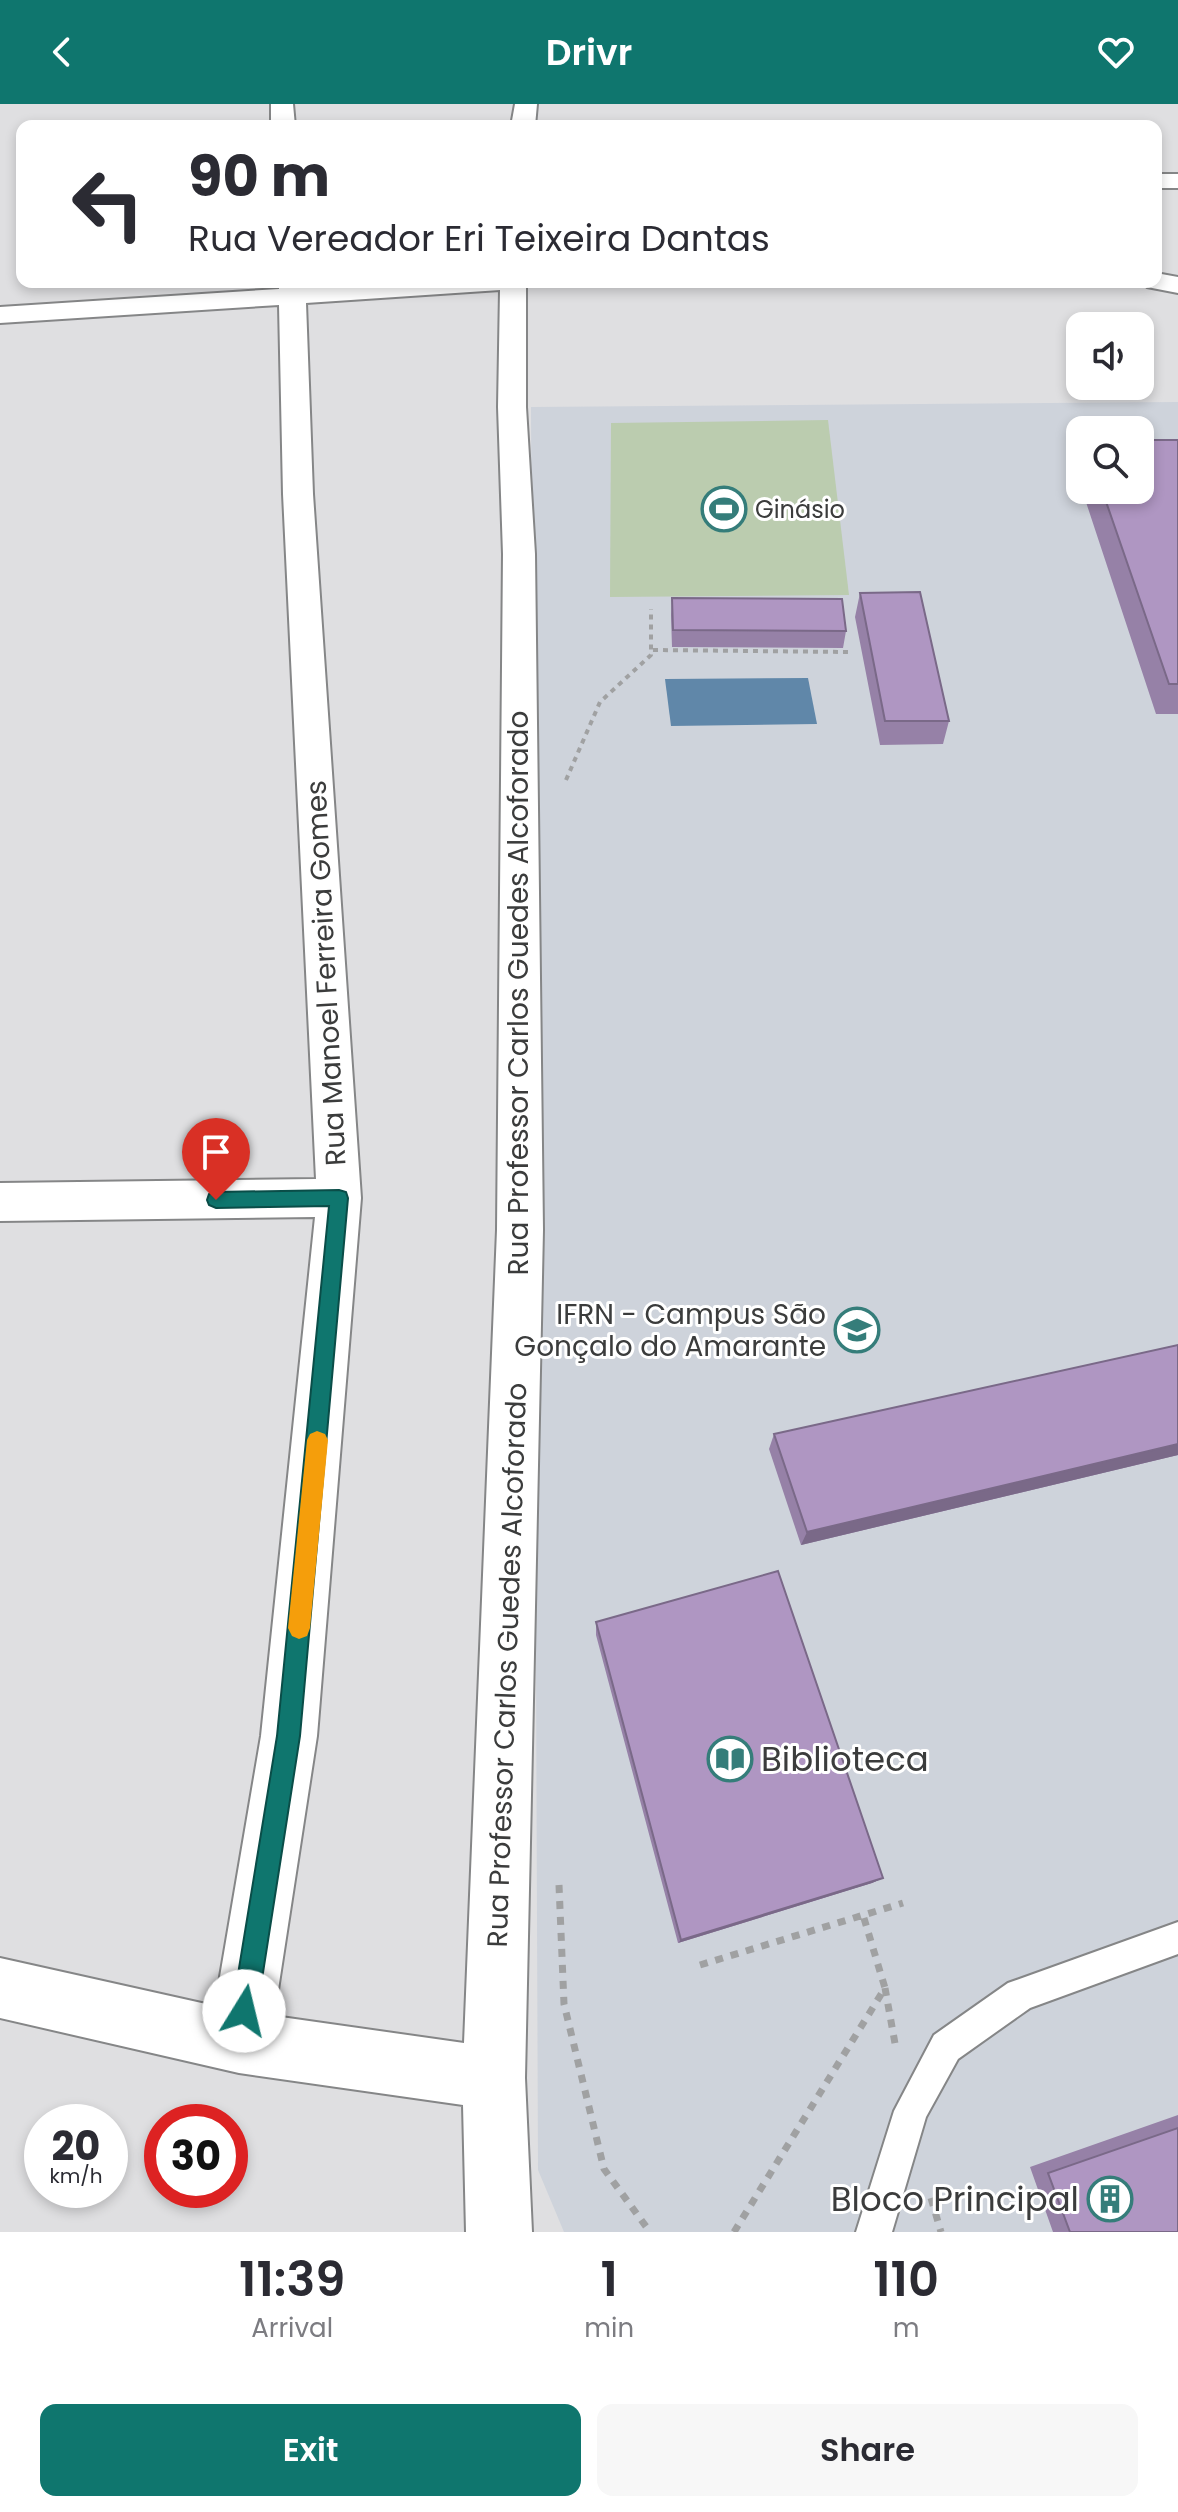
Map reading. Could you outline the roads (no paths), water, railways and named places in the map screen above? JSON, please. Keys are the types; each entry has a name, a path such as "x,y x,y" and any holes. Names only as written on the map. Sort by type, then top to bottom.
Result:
{"street":[{"path":"0,315 322,288"},
{"name":"Rua Professor Carlos Guedes Alcoforado","path":"499,2232 494,2078 520,1230 519,554 512,407 513,288"},
{"name":"Rua Manoel Ferreira Gomes","path":"239,2042 289,1736 339,1198 298,494 292,289"},
{"path":"0,1202 339,1198"},
{"path":"0,1988 239,2042 494,2078"}],"lane":[{"path":"874,2232 911,2111 946,2047 1020,1995 1178,1938"}],"water":[{"path":"808,678 817,724 671,726 665,679"}],"place":[{"name":"Ginásio","path":"724,509"},
{"name":"IFRN - Campus São Gonçalo do Amarante","path":"857,1330"},
{"name":"Biblioteca","path":"730,1759"},
{"name":"Bloco Principal","path":"1110,2199"}]}
